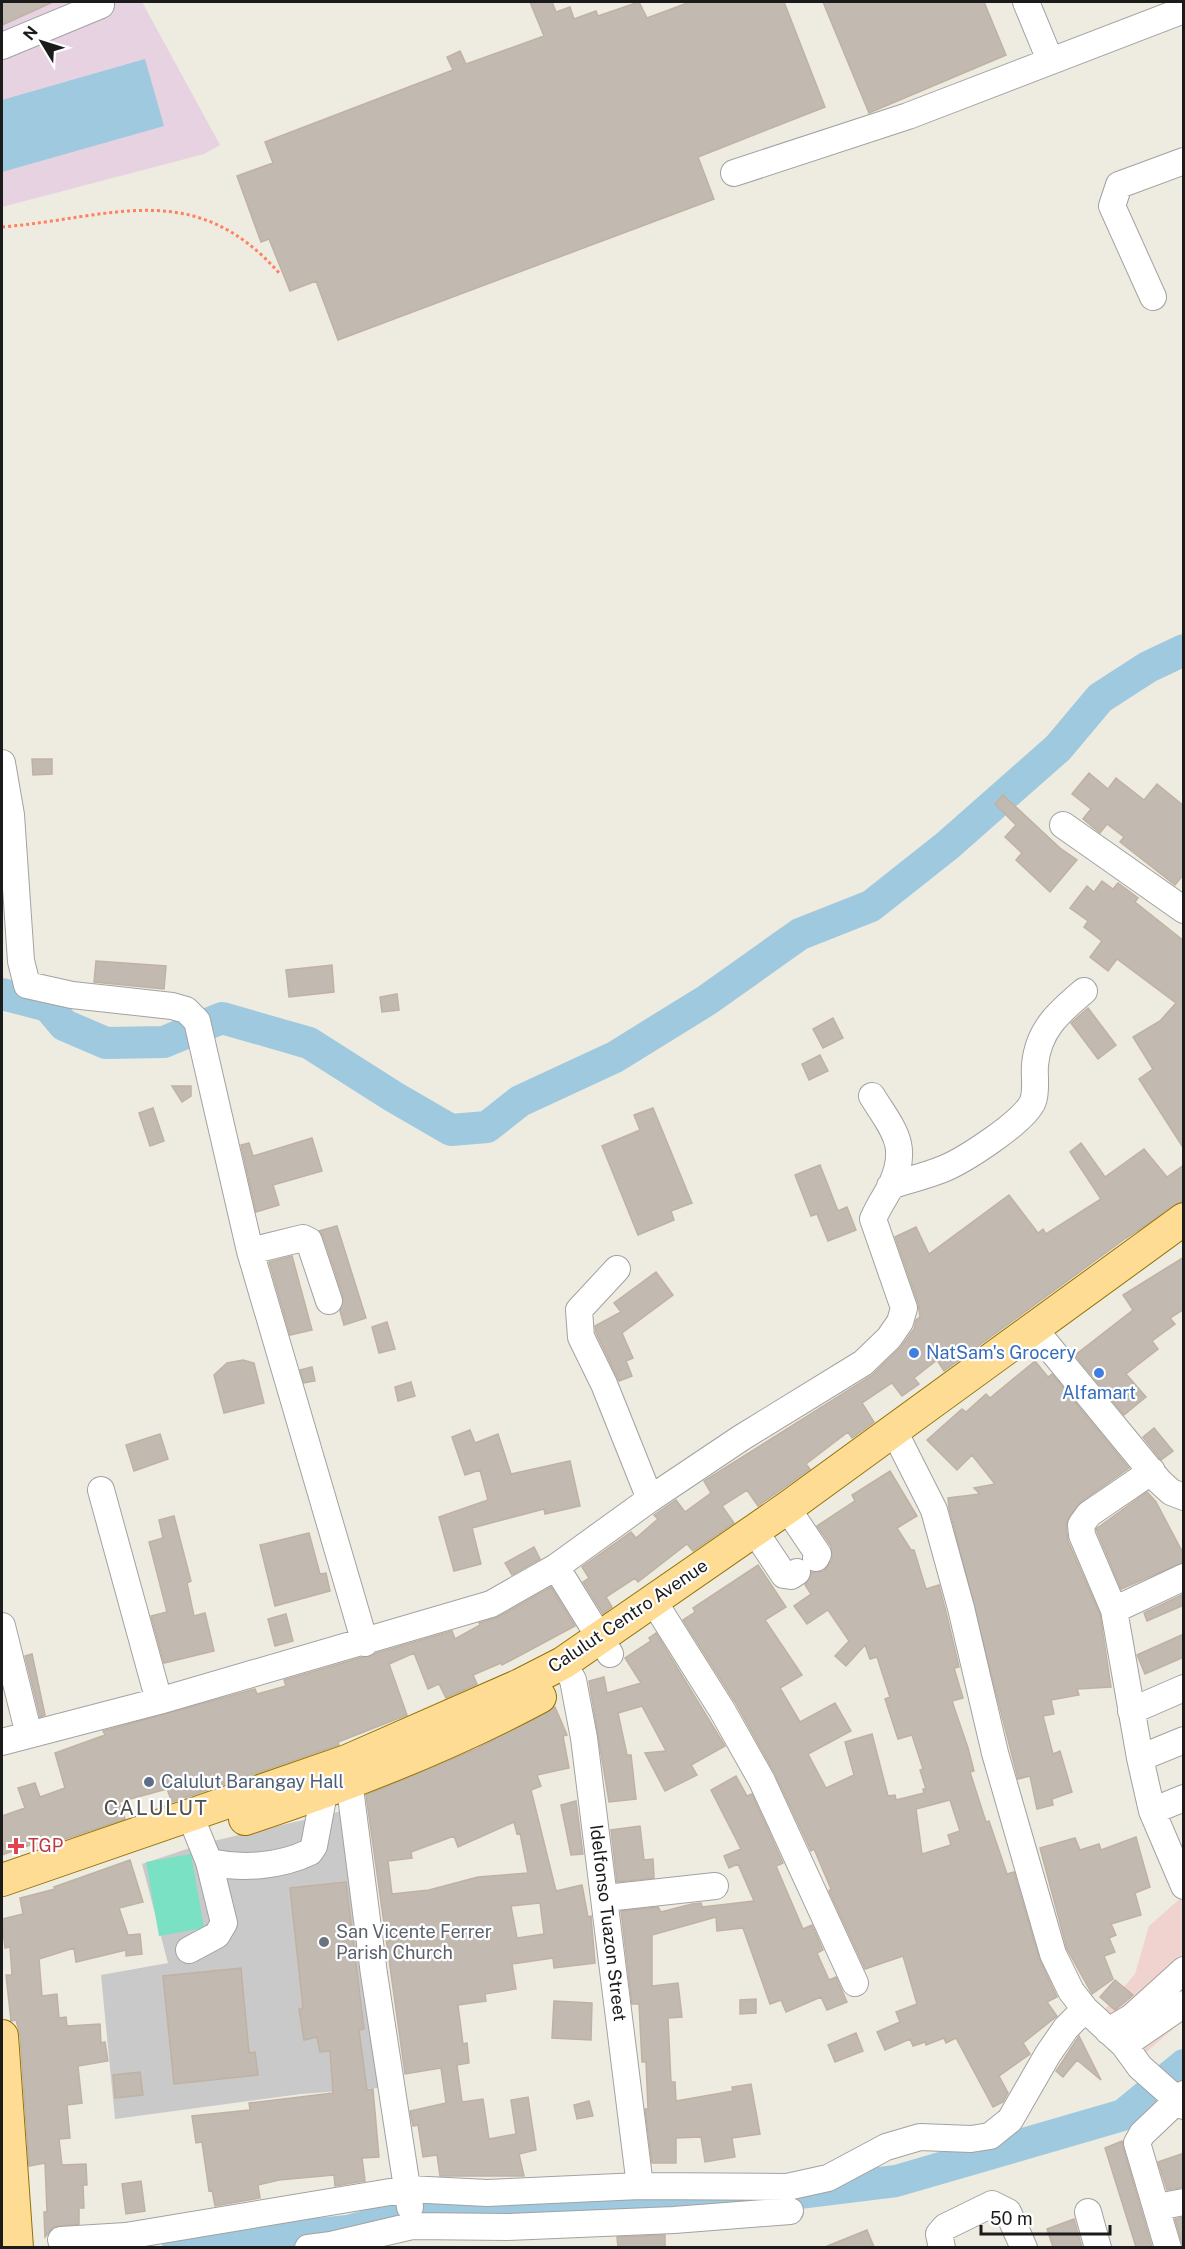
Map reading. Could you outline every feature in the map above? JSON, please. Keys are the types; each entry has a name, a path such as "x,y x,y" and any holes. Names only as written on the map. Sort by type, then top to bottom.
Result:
{"main road":[{"name":"Calulut Centro Avenue","path":"2,1898 199,1837 340,1779 471,1733 659,1610 899,1438 1184,1219"},
{"name":"Calulut Centro Avenue","path":"899,1438 1044,1341 1184,1241"},
{"name":"Calulut Centro Avenue","path":"2,1880 199,1837"},
{"path":"2,2039 17,2247"}],"street":[{"path":"1026,2 1050,60"},
{"path":"2,46 101,5"},
{"path":"735,173 908,116 1184,10"},
{"path":"1154,297 1112,206 1119,185 1184,161"},
{"path":"2,763 11,815 21,961 27,985 72,995 172,1006 186,1010 199,1030 250,1251 365,1643"},
{"path":"1063,825 1184,910"},
{"path":"891,1186 945,1168 1026,1114 1034,1100 1035,1061 1042,1034 1054,1016 1084,991"},
{"path":"2,1742 365,1643 457,1612 491,1604 556,1567 650,1499 741,1438 863,1364 889,1338 900,1323 904,1308 873,1219 891,1186 902,1156 896,1134 872,1096"},
{"path":"250,1251 303,1238 309,1241 329,1301"},
{"path":"617,1269 579,1310 581,1337 604,1384 650,1499"},
{"path":"1044,1341 1152,1471 1171,1491 1184,1497"},
{"path":"899,1438 934,1510 961,1608 995,1753 1053,1954 1071,1991 1085,2009 1127,2031 1140,2067 1178,2098 1142,2134 1137,2143 1168,2247"},
{"path":"1152,1471 1089,1514 1081,1525 1082,1535 1114,1610 1131,1711 1152,1811 1184,1886"},
{"path":"101,1490 159,1701"},
{"path":"759,1538 784,1575 791,1576 818,1554 792,1515"},
{"path":"556,1567 605,1646"},
{"path":"1114,1610 1184,1577"},
{"path":"659,1610 722,1710 762,1781 855,1983"},
{"path":"2,1626 29,1735"},
{"name":"Idelfonso Tuazon Street","path":"568,1671 584,1737 606,1898 640,2186"},
{"path":"1131,1711 1184,1688"},
{"path":"1140,1758 1184,1740"},
{"path":"199,1837 235,1868 250,1867 310,1852 340,1779"},
{"path":"340,1779 374,1974 410,2208"},
{"path":"1152,1811 1184,1798"},
{"path":"189,1950 217,1935 224,1923 199,1837"},
{"path":"606,1898 715,1886"},
{"path":"1127,2031 1184,1970"},
{"path":"1127,2031 1184,2004"},
{"path":"61,2240 410,2208 487,2193 640,2186 787,2187 828,2178 886,2147 920,2138 971,2139 990,2136 1010,2120 1048,2054 1066,2028 1085,2009"},
{"path":"1157,2207 1184,2202"},
{"path":"942,2247 939,2234 945,2227 992,2204 1008,2212 1024,2247"},
{"path":"308,2247 331,2245 410,2208 508,2227 674,2220 790,2211"},
{"path":"1088,2212 1098,2247"}],"path":[{"path":"2,227 43,224 140,210 173,210 207,218 238,237 266,259 280,274"}],"shaded area":[{"path":"2,2 142,2 220,145 204,154 2,207"},
{"path":"342,1811 369,1993 379,2088 301,2094 115,2119 101,1975 168,1963 142,1864 205,1843"},
{"path":"1183,1896 1183,2020 1143,2055 1100,2015 1135,1974 1149,1926"}],"green space":[{"path":"191,1854 204,1928 159,1936 146,1862"}],"water":[{"path":"145,59 164,126 2,172 2,100"}],"building":[{"path":"2,2 53,2 2,25"},
{"path":"530,2 552,2 556,12 570,7 574,19 596,11 598,16 639,2 647,18 690,2 784,2 825,107 698,157 714,199 338,340 316,281 290,291 269,239 261,242 237,176 273,163 265,142 453,70 447,57 460,51 466,64 544,36"},
{"path":"823,2 984,2 1006,55 869,113"},
{"path":"32,759 52,759 52,774 33,775"},
{"path":"1089,773 1108,789 1116,778 1144,800 1157,784 1184,806 1184,874 1175,885 1120,842 1124,837 1107,824 1100,833 1083,819 1091,809 1072,794"},
{"path":"1003,795 1060,848 1077,860 1050,892 1016,860 1022,853 1005,837 1016,825 995,804"},
{"path":"1102,881 1113,889 1118,883 1138,898 1135,902 1184,941 1184,1149 1139,1079 1153,1069 1133,1037 1160,1021 1176,1003 1117,959 1108,971 1090,957 1102,941 1084,927 1088,921 1070,908 1087,886 1094,892"},
{"path":"96,961 166,966 164,989 94,982"},
{"path":"332,965 334,992 289,997 286,970"},
{"path":"397,994 399,1010 382,1012 380,997"},
{"path":"1088,1008 1116,1045 1098,1059 1071,1023"},
{"path":"833,1018 843,1038 823,1048 813,1029"},
{"path":"820,1055 828,1071 809,1080 802,1064"},
{"path":"172,1086 191,1086 191,1096 182,1102"},
{"path":"153,1108 164,1141 150,1146 139,1113"},
{"path":"653,1108 692,1203 671,1211 674,1220 638,1235 602,1146 640,1130 634,1115"},
{"path":"312,1138 322,1171 273,1185 279,1205 256,1212 241,1145 249,1143 253,1156"},
{"path":"1081,1143 1105,1177 1144,1149 1167,1177 1184,1165 1184,1200 1126,1238 944,1371 937,1360 914,1378 919,1384 902,1396 892,1383 862,1403 874,1422 852,1438 848,1432 806,1464 810,1469 758,1506 747,1490 722,1506 734,1523 693,1551 687,1544 638,1582 635,1578 606,1597 612,1607 603,1614 583,1582 589,1578 582,1567 631,1532 636,1538 658,1519 654,1515 676,1500 685,1512 711,1493 704,1481 871,1376 901,1347 920,1317 918,1303 895,1237 916,1227 929,1254 1009,1195 1038,1233 1043,1229 1046,1234 1101,1199 1070,1152"},
{"path":"820,1165 838,1211 847,1207 856,1230 828,1241 817,1214 811,1216 795,1175"},
{"path":"337,1226 366,1318 344,1325 340,1311 343,1296 323,1236 319,1231"},
{"path":"292,1256 312,1330 290,1335 269,1262"},
{"path":"1184,1257 1184,1309 1170,1318 1175,1324 1152,1341 1158,1349 1126,1374 1146,1397 1124,1415 1075,1355 1133,1310 1123,1295"},
{"path":"656,1272 673,1295 622,1333 633,1358 626,1361 632,1376 619,1381 596,1333 595,1326 621,1312 614,1303"},
{"path":"387,1322 395,1349 379,1353 372,1327"},
{"path":"243,1360 254,1363 264,1403 224,1413 214,1375 227,1363"},
{"path":"1035,1361 1048,1377 1052,1374 1129,1468 1081,1502 1069,1517 1066,1526 1068,1541 1100,1614 1111,1687 1077,1689 1079,1695 1051,1700 1054,1714 1043,1716 1053,1754 1060,1751 1072,1792 1052,1799 1053,1805 1037,1809 1030,1776 1018,1779 949,1508 948,1498 980,1494 974,1488 995,1484 972,1455 957,1470 927,1440 962,1409 966,1412 986,1394 990,1398"},
{"path":"312,1367 315,1381 304,1383 300,1370"},
{"path":"411,1382 415,1396 398,1401 395,1387"},
{"path":"1154,1428 1173,1451 1161,1460 1143,1437"},
{"path":"470,1430 475,1443 498,1434 511,1474 570,1461 580,1506 545,1514 544,1509 472,1528 481,1564 454,1571 439,1517 488,1500 480,1470 465,1475 452,1437"},
{"path":"160,1434 168,1459 134,1471 126,1445"},
{"path":"890,1471 917,1516 897,1528 911,1550 914,1550 926,1589 939,1585 959,1667 954,1668 963,1698 952,1701 974,1771 970,1772 986,1822 989,1821 1007,1874 1014,1872 1039,1958 1057,1997 1047,2002 1057,2016 1023,2043 1030,2054 999,2076 1008,2093 1003,2102 993,2107 956,2038 946,2043 944,2038 926,2045 925,2042 913,2046 910,2039 885,2050 877,2032 900,2022 896,2012 917,2004 903,1956 865,1969 829,1891 831,1889 814,1849 811,1851 775,1774 735,1702 683,1620 695,1612 693,1608 758,1565 786,1607 765,1620 802,1675 780,1688 800,1722 835,1703 851,1731 808,1754 826,1788 854,1775 845,1742 872,1734 888,1796 895,1795 896,1800 924,1793 923,1789 926,1789 920,1770 923,1769 912,1735 898,1739 885,1699 890,1697 877,1657 870,1659 865,1645 846,1666 835,1656 849,1641 828,1610 807,1624 794,1606 811,1594 805,1585 812,1572 824,1571 832,1560 831,1546 817,1526 855,1501 852,1495","holes":["950,1800 960,1831 948,1835 951,1845 922,1854 916,1809"]},
{"path":"1147,1492 1156,1502 1184,1555 1184,1562 1121,1589 1096,1529"},
{"path":"174,1516 191,1581 187,1583 194,1616 205,1613 214,1651 164,1663 151,1616 167,1612 149,1542 163,1538 159,1520"},
{"path":"309,1533 320,1574 326,1573 330,1591 275,1606 260,1545"},
{"path":"534,1547 540,1559 512,1575 505,1563"},
{"path":"551,1587 575,1626 502,1665 501,1663 473,1675 477,1684 446,1698 439,1684 428,1689 414,1653 389,1664 407,1715 338,1742 339,1745 172,1802 167,1789 119,1802 125,1819 38,1848 36,1843 2,1855 2,1816 25,1808 18,1788 35,1783 40,1797 65,1788 55,1753 105,1735 103,1731 255,1689 257,1694 286,1686 284,1680 452,1631 455,1639 480,1625 479,1623 498,1617"},
{"path":"1184,1594 1184,1605 1147,1621 1144,1613"},
{"path":"286,1614 293,1641 275,1646 268,1619"},
{"path":"656,1633 725,1746 691,1765 697,1775 665,1791 645,1753 666,1751 642,1706 618,1713 627,1755 631,1755 636,1799 609,1802 589,1681 604,1677 607,1693 641,1683 625,1658 651,1641 649,1638"},
{"path":"1184,1634 1184,1657 1145,1674 1137,1655"},
{"path":"32,1654 45,1715 40,1717 25,1656"},
{"path":"555,1707 567,1735 563,1736 569,1768 537,1775 541,1786 531,1790 556,1891 582,1885 588,1917 591,1916 595,1963 554,1968 553,1958 512,1964 516,1989 485,1994 486,2001 458,2005 463,2044 467,2043 469,2063 457,2065 462,2102 483,2099 489,2139 516,2134 511,2100 528,2097 536,2150 519,2154 524,2176 440,2176 437,2155 423,2157 418,2125 413,2126 410,2111 446,2103 441,2068 405,2074 366,1795 476,1749","holes":["514,1822 517,1834 520,1833 528,1873 478,1877 429,1890 392,1894 388,1861 412,1858 411,1852 454,1836 458,1847","540,1903 544,1934 517,1938 511,1906"]},
{"path":"736,1776 747,1796 752,1794 783,1863 776,1866 803,1929 812,1925 823,1950 817,1953 829,1980 836,1977 847,2002 827,2010 821,1997 786,2012 781,2000 770,2004 743,1928 717,1931 716,1917 652,1935 652,1986 678,1983 682,2017 668,2018 671,2082 675,2082 676,2101 733,2091 732,2087 751,2084 760,2134 732,2138 735,2157 705,2162 701,2137 676,2138 676,2163 652,2163 645,2109 648,2109 646,2062 642,2062 639,2004 632,2004 621,1911 658,1907 661,1912 692,1904 701,1903 702,1907 754,1901 738,1864 729,1868 724,1856 741,1849 711,1790"},
{"path":"576,1801 583,1854 571,1855 561,1805"},
{"path":"640,1826 644,1860 653,1859 654,1878 617,1882 611,1830"},
{"path":"1136,1837 1150,1887 1135,1893 1141,1915 1111,1924 1116,1935 1109,1938 1115,1952 1104,1956 1113,1979 1092,1994 1067,1949 1040,1848 1075,1838 1080,1850 1099,1844 1101,1850"},
{"path":"130,1860 143,1902 119,1908 128,1935 140,1934 142,1954 126,1956 126,1950 76,1962 74,1948 39,1959 42,1996 57,1994 59,2018 66,2017 67,2026 100,2024 101,2043 105,2042 108,2061 78,2066 82,2103 67,2105 70,2138 59,2139 62,2165 86,2164 87,2185 83,2185 84,2208 79,2208 79,2224 53,2227 45,2237 44,2212 47,2212 45,2163 29,2166 20,2035 16,2020 11,2021 6,1975 12,1975 10,1947 5,1948 2,1919 23,1914 20,1898 55,1889 54,1887"},
{"path":"346,1882 364,2029 359,2030 367,2090 373,2089 379,2157 362,2158 365,2181 335,2186 334,2175 279,2180 258,2185 260,2198 215,2206 212,2190 209,2191 202,2142 196,2143 192,2116 250,2110 249,2103 333,2093 330,2051 320,2052 317,2037 304,2040 299,2009 303,2008 290,1888"},
{"path":"241,1968 249,2053 255,2052 258,2075 174,2084 163,1976"},
{"path":"1115,1980 1133,1995 1115,2010 1100,1997"},
{"path":"756,1999 756,2013 740,2014 740,2000"},
{"path":"554,2001 592,2003 591,2040 552,2038"},
{"path":"856,2033 863,2051 835,2062 828,2045"},
{"path":"1079,2036 1101,2080 1077,2060 1063,2077 1056,2071"},
{"path":"140,2072 143,2095 115,2098 113,2075"},
{"path":"589,2101 593,2116 577,2119 574,2105"},
{"path":"1122,2141 1152,2247 1136,2247 1105,2148"},
{"path":"1184,2153 1184,2187 1167,2190 1158,2162"},
{"path":"141,2181 145,2211 126,2214 122,2184"},
{"path":"1184,2217 1184,2247 1183,2247 1175,2219"},
{"path":"1074,2219 1082,2247 1053,2247 1047,2229"},
{"path":"867,2230 874,2247 825,2247"},
{"path":"665,2235 665,2247 618,2247 617,2237"}],"waterway":[{"path":"2,994 48,1006 64,1025 106,1043 164,1042 222,1018 309,1043 451,1130 487,1127 520,1101 615,1057 707,1000 800,934 871,906 948,845 1058,748 1100,698 1148,667 1184,650"},
{"path":"178,2248 348,2231 438,2207 742,2200 896,2181 1123,2115 1184,2065"}],"place":[{"name":"NatSam's Grocery","path":"914,1353"},
{"name":"Alfamart","path":"1099,1373"},
{"name":"Calulut Barangay Hall","path":"149,1782"},
{"name":"TGP","path":"16,1846"},
{"name":"San Vicente Ferrer Parish Church","path":"324,1942"}],"district":[{"name":"CALULUT","path":"156,1808"}]}
